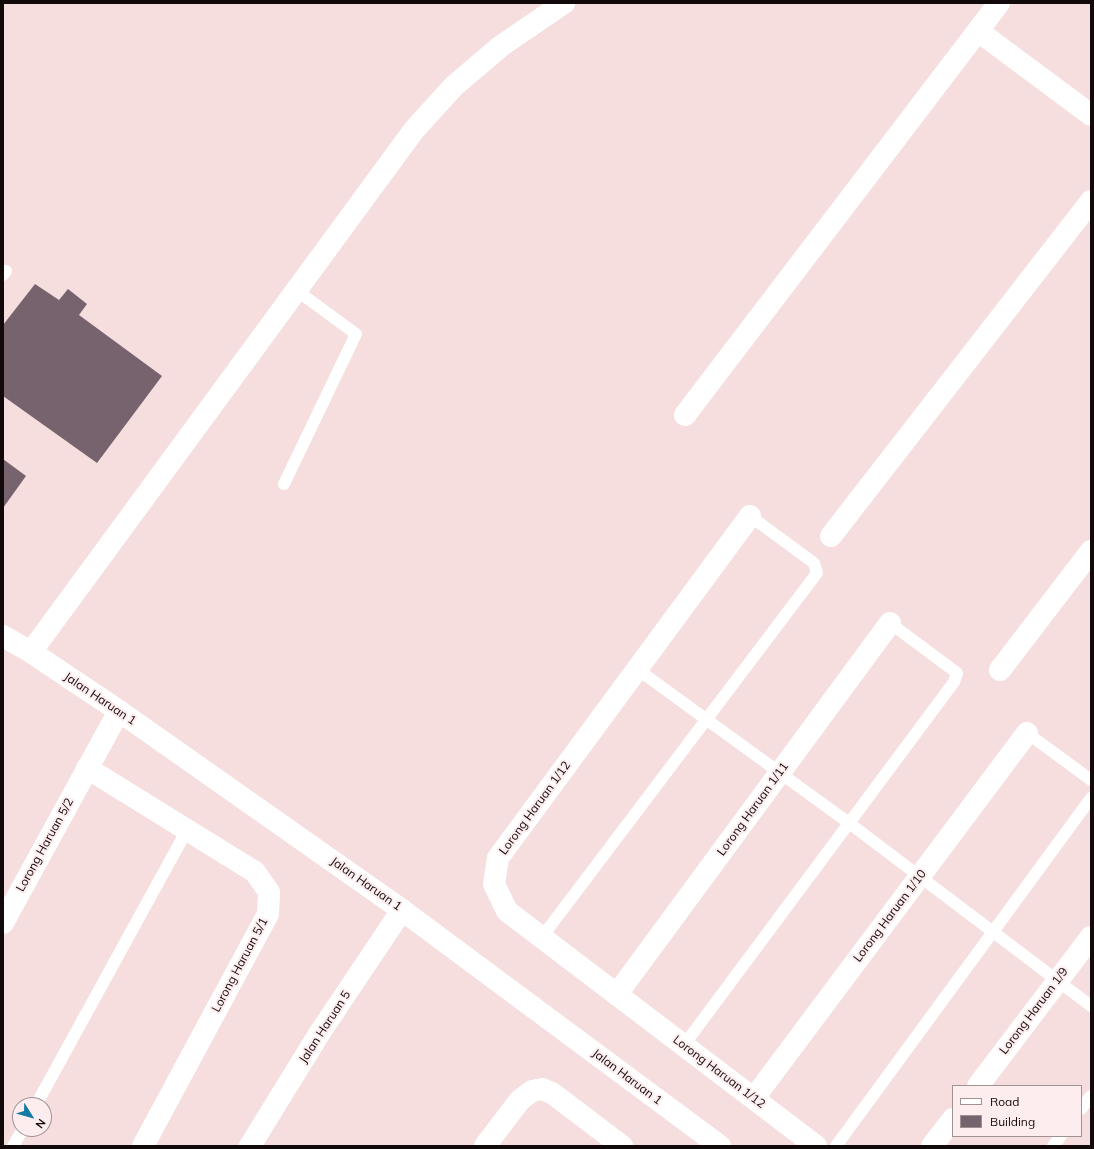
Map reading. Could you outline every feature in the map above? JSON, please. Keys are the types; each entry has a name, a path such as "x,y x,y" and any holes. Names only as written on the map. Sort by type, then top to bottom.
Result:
{"street":[{"path":"31,652 414,130 454,86 501,46 564,3"},
{"path":"685,415 999,3"},
{"path":"978,32 1091,115"},
{"path":"831,536 1091,201"},
{"name":"Lorong Haruan 1/12","path":"750,516 498,858 494,884 507,911 816,1146"},
{"path":"1000,670 1091,550"},
{"name":"Lorong Haruan 1/11","path":"616,994 890,623"},
{"name":"Jalan Haruan 1","path":"3,636 31,652 119,711 402,910 720,1146"},
{"name":"Lorong Haruan 5/2","path":"3,922 119,711"},
{"name":"Lorong Haruan 1/10","path":"754,1098 1027,733"},
{"name":"Lorong Haruan 5/1","path":"88,768 255,872 269,892 268,914 143,1146"},
{"name":"Jalan Haruan 5","path":"250,1146 319,1034 402,910"},
{"name":"Lorong Haruan 1/9","path":"979,1085 1091,937"},
{"path":"485,1146 520,1100 532,1091 542,1088 552,1093 622,1146"},
{"path":"932,1146 952,1120"}],"lane":[{"path":"284,484 356,334 296,290"},
{"path":"542,938 817,573 814,563 750,516"},
{"path":"684,1045 954,682 957,673 890,623"},
{"path":"637,669 780,772 1091,1006"},
{"path":"1027,733 1091,780"},
{"path":"836,1146 1091,798"},
{"path":"40,1097 187,830"},
{"path":"1082,1108 1091,1096"},
{"path":"13,1146 18,1137"},
{"path":"1053,1146 1060,1137"}],"building":[{"path":"35,284 59,300 68,289 87,304 79,315 162,376 97,463 3,396 3,325"},
{"path":"3,459 26,476 3,508"}]}
